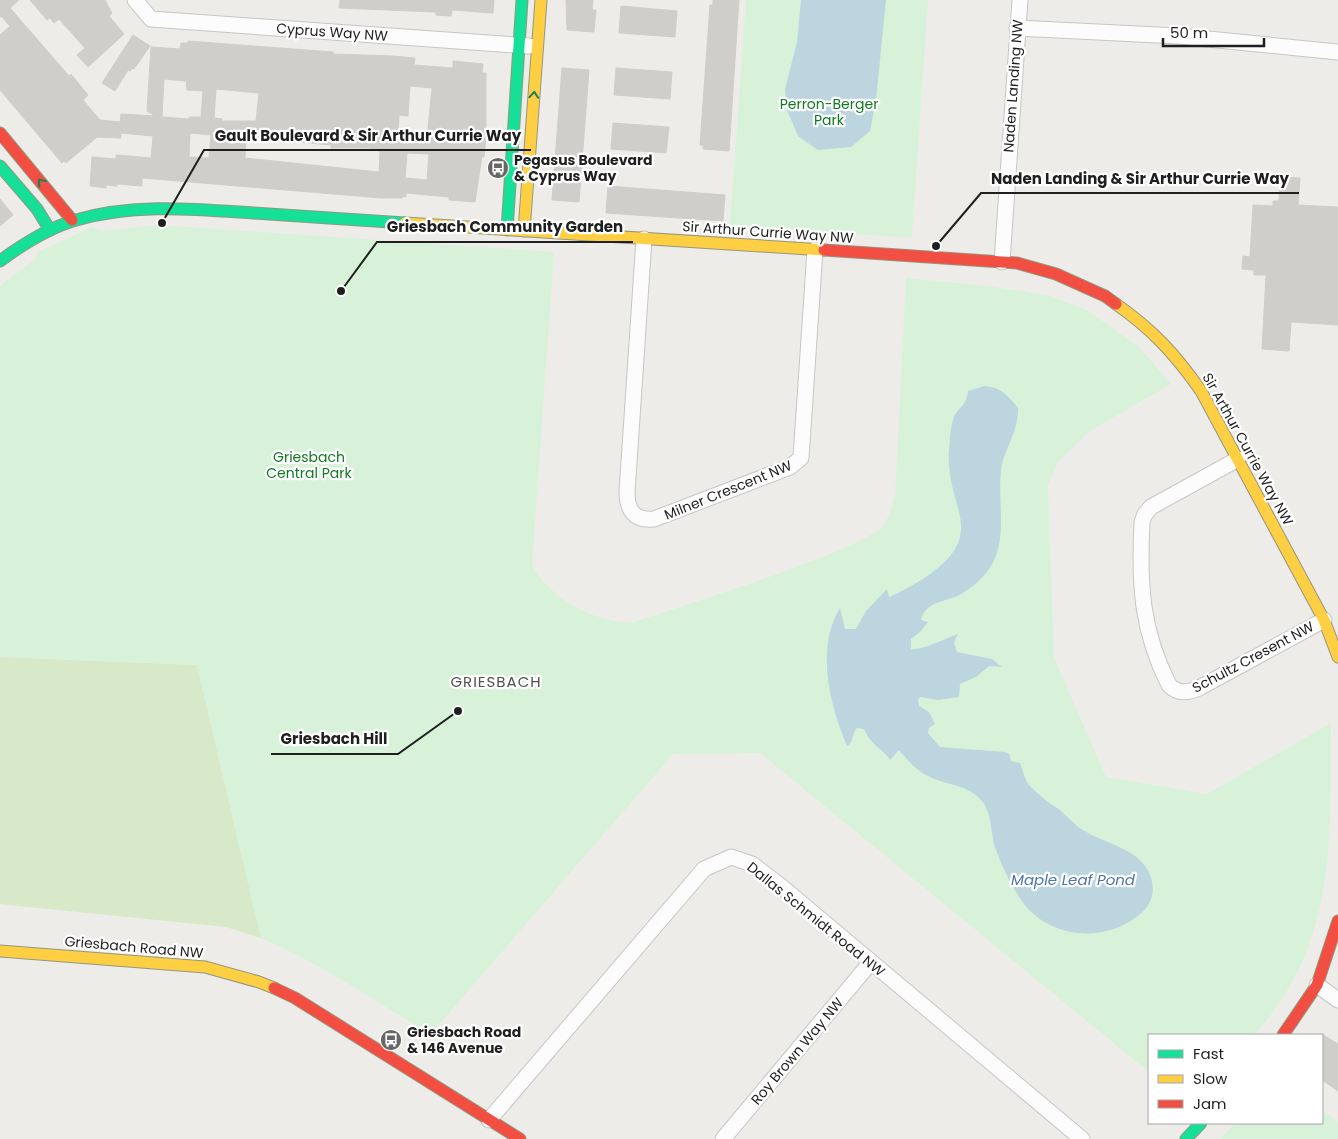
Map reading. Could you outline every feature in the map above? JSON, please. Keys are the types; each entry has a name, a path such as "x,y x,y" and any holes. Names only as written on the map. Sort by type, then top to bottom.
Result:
{"street":[{"name":"Cyprus Way NW","path":"135,0 151,19 537,46"},
{"path":"506,230 522,0"},
{"path":"524,231 541,0"},
{"name":"Naden Landing NW","path":"1002,262 1020,0"},
{"path":"1017,28 1178,36 1338,52"},
{"path":"0,133 72,220"},
{"path":"0,166 37,209 50,230"},
{"name":"Sir Arthur Currie Way NW","path":"0,261 50,230 72,220 123,210 175,209 1002,262 1032,266 1105,296 1146,325 1179,360 1201,391 1238,459 1324,620 1338,656"},
{"name":"Milner Crescent NW","path":"644,239 627,492 629,509 634,515 646,520 654,519 790,467 801,458 815,250"},
{"name":"Schultz Cresent NW","path":"1238,459 1152,506 1145,514 1142,522 1143,602 1146,628 1169,685 1175,691 1187,693 1199,688 1324,620"},
{"name":"Dallas Schmidt Road NW","path":"489,1120 704,869 731,857 752,864 1082,1139"},
{"path":"1283,1034 1317,985 1328,958 1338,921"},
{"name":"Griesbach Road NW","path":"0,951 176,964 231,973 259,982 295,998 520,1139"},
{"name":"Roy Brown Way NW","path":"723,1139 871,962"},
{"path":"1317,985 1338,1000"},
{"path":"1186,1139 1201,1124"}],"green space":[{"name":"Perron-Berger Park","path":"746,0 928,0 912,238 730,225"},
{"name":"Griesbach Central Park","path":"158,225 554,252 532,566 551,589 575,606 602,618 631,623 724,593 807,563 870,536 884,525 895,497 906,278 988,286 1050,296 1087,310 1139,347 1171,384 1090,431 1057,463 1048,486 1054,658 1106,777 1207,794 1331,723 1330,808 1324,888 1315,926 1301,964 1281,1000 1255,1034 1148,1034 1148,1071 760,753 673,754 430,1035 326,971 261,938 197,665 0,657 0,286 34,260 38,252 92,227 103,231"},
{"path":"0,657 197,665 261,938 226,927 0,904"},
{"path":"1323,1111 1338,1122 1338,1139 1221,1139 1234,1124 1323,1124"}],"water":[{"path":"801,0 886,0 876,100 870,131 851,147 818,150 798,136 787,110 785,89 797,42"},
{"name":"Maple Leaf Pond","path":"984,386 995,388 1003,393 1018,408 1016,426 1001,471 1001,534 999,546 989,569 976,583 961,594 927,609 921,620 928,622 911,639 911,649 927,646 958,634 954,642 957,652 992,659 1002,667 989,666 976,677 960,684 959,697 938,700 920,697 918,700 919,706 929,712 935,724 929,728 928,733 940,747 1005,752 1009,754 1011,761 1020,763 1027,782 1042,797 1062,811 1079,827 1131,853 1145,866 1153,887 1150,902 1139,915 1126,924 1111,930 1079,933 1064,930 1035,916 1020,898 998,857 988,811 981,800 970,791 925,775 899,750 890,760 870,740 864,729 857,728 851,743 847,746 831,696 827,659 828,641 832,624 840,608 845,629 856,629 866,611 887,589 889,597 923,579 945,561 956,546 961,533 950,471 951,430 954,417 964,403 968,391"}],"building":[{"path":"0,0 19,0 10,8 88,95 83,100 100,120 120,122 121,114 155,116 147,111 151,47 180,49 181,43 188,43 188,41 333,52 333,54 415,58 414,65 453,68 453,61 483,64 482,73 486,73 486,137 475,202 449,200 449,197 406,193 406,197 402,196 402,198 381,198 142,178 142,186 117,184 117,186 106,185 106,188 90,186 92,157 116,159 116,155 151,158 153,136 121,133 121,138 97,137 66,163 64,161 62,163 0,90 0,35 10,26 0,17","holes":["164,79 186,81 187,90 203,91 201,117 189,117 189,119 162,117","410,86 432,88 427,138 398,136 399,115 408,116","216,89 259,93 256,121 222,121 222,119 214,118","190,133 211,135 209,158 189,157","246,137 331,145 331,148 370,148 370,150 380,151 379,172 245,158","407,153 429,154 427,180 405,178"]},
{"path":"30,0 105,0 112,13 109,16 124,34 88,67 77,55 85,48 59,19 54,23 50,18 47,20"},
{"path":"340,0 494,0 493,13 452,10 451,16 436,15 436,12 339,8"},
{"path":"566,0 593,0 592,10 596,10 594,32 567,30"},
{"path":"713,0 739,0 729,151 703,149 703,145 700,145 710,5 713,5"},
{"path":"621,6 677,11 675,37 619,33"},
{"path":"133,35 150,46 134,69 128,70 115,91 102,83"},
{"path":"562,68 589,70 579,202 552,200"},
{"path":"616,68 672,72 670,99 614,95"},
{"path":"613,123 669,127 666,153 611,149"},
{"path":"1280,177 1300,178 1298,205 1338,207 1338,325 1291,322 1289,351 1262,349 1266,275 1254,275 1254,270 1242,269 1243,256 1250,257 1253,205 1273,206 1273,201 1279,201"},
{"path":"608,186 725,195 723,221 606,213"},
{"path":"0,199 13,215 0,226"},
{"path":"1323,1035 1338,1044 1338,1091 1323,1081"}],"traffic: fast":[{"path":"507,230 522,0"},
{"path":"0,166 37,209 50,230"},
{"path":"0,261 56,227 76,220 120,211 186,209 405,223"},
{"path":"1186,1139 1200,1124"}],"traffic: slow":[{"path":"524,231 541,0"},
{"path":"405,223 824,250"},
{"path":"1116,304 1163,343 1201,391 1324,620 1338,657"},
{"path":"0,951 205,967 274,988"}],"traffic: jam":[{"path":"0,133 72,220"},
{"path":"824,250 1017,263 1056,274 1105,296 1116,304"},
{"path":"1284,1034 1317,985 1338,921"},
{"path":"274,988 295,998 520,1139"}],"place":[{"name":"Pegasus Boulevard & Cyprus Way","path":"498,168"},
{"name":"Gault Boulevard & Sir Arthur Currie Way","path":"162,223"},
{"name":"Naden Landing & Sir Arthur Currie Way","path":"936,246"},
{"name":"Griesbach Community Garden","path":"341,291"},
{"name":"Griesbach Hill","path":"458,711"},
{"name":"Griesbach Road & 146 Avenue","path":"391,1040"}],"district":[{"name":"GRIESBACH","path":"496,682"}]}
